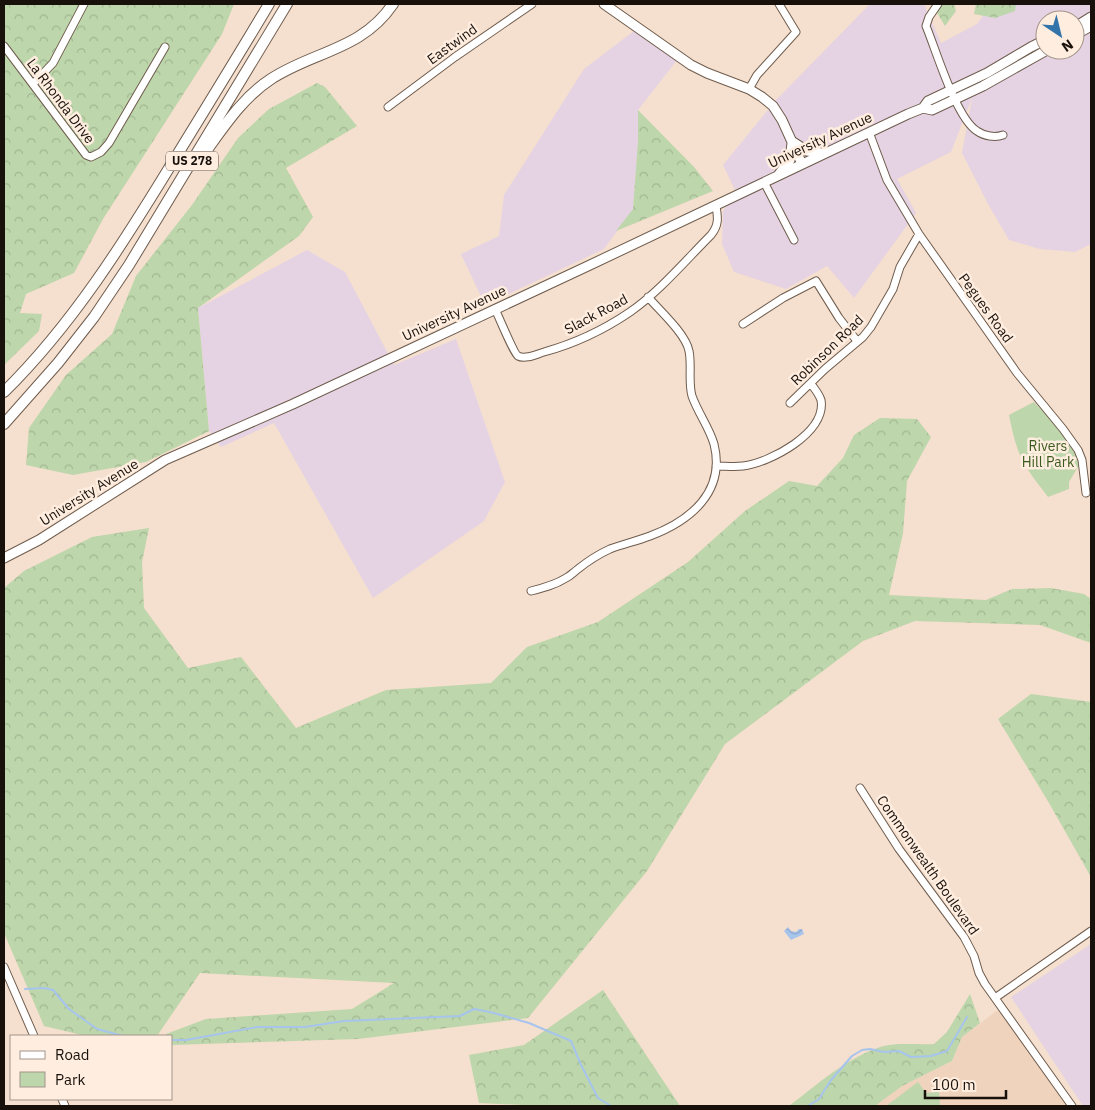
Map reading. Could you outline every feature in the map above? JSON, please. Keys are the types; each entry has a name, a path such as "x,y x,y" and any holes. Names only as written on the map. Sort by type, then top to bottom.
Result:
{"highway":[{"path":"254,28 262,4"},
{"name":"US 278","path":"4,392 50,342 83,302 114,257 269,4"},
{"name":"US 278","path":"4,424 58,363 94,317 129,264 288,4"},
{"path":"164,207 247,99 269,81 291,67 336,50 355,40 373,27 393,4"}],"main road":[{"path":"604,4 691,65 762,97 773,106 792,140 802,164"},
{"name":"University Avenue","path":"4,558 39,540 165,460 293,404 870,132 923,108 932,110 987,73 1035,44"},
{"name":"University Avenue","path":"953,95 983,86 1035,56"},
{"path":"792,140 799,147 807,151 825,153"},
{"path":"777,176 790,160 792,140"}],"street":[{"path":"33,84 53,64 84,4"},
{"name":"Eastwind","path":"388,107 455,56 532,4"},
{"path":"749,90 757,75 796,32 780,4"},
{"path":"938,4 929,17 926,26 953,95 966,119 976,131 997,137 1003,135"},
{"name":"La Rhonda Drive","path":"4,46 86,155 91,157 96,155 109,142 165,47"},
{"name":"Pegues Road","path":"870,132 887,180 919,234 1017,373 1078,450 1082,460 1086,493"},
{"path":"764,182 794,240"},
{"name":"Slack Road","path":"495,309 514,354 520,357 554,349 603,328 630,312 648,297 717,228 719,220 716,206"},
{"name":"Robinson Road","path":"790,403 871,327 893,289 900,267 919,234"},
{"path":"743,324 783,298 816,281 839,318 857,341"},
{"path":"531,591 547,587 567,578 584,564 604,552 673,526 701,503 708,495 714,482 716,466 714,446 691,393 691,364 688,347 648,297"},
{"path":"716,466 744,466 765,460 788,448 808,433 819,416 821,401 811,384"},
{"name":"Commonwealth Boulevard","path":"860,788 899,849 964,937 974,956 982,978 995,998 1072,1106"},
{"path":"995,998 1091,931"},
{"path":"4,967 34,1035"}],"shaded area":[{"path":"870,4 924,4 941,43 977,24 991,4 1089,4 1091,7 1091,244 1075,252 1040,249 1009,240 962,153 972,98 951,152 897,179 916,213 854,298 827,266 786,289 734,272 722,244 723,211 735,190 723,165 776,100"},
{"path":"634,31 678,59 638,110 638,141 633,209 604,249 485,305 461,254 499,236 504,195 584,69"},
{"path":"307,250 345,272 394,365 456,339 505,482 484,521 373,598 274,423 221,447 209,431 198,308"},
{"path":"1091,944 1091,1106 1083,1106 1011,997"},
{"path":"1002,1007 1070,1106 875,1106 902,1086 952,1061 962,1037"}],"green space":[{"path":"4,4 234,4 222,34 103,219 74,273 26,294 20,313 42,314 39,331 4,365"},
{"path":"932,4 954,4 956,11 945,26"},
{"path":"976,4 1016,4 1015,11 995,18 974,14"},
{"path":"317,83 325,87 357,126 286,168 313,217 299,236 198,308 209,431 146,462 73,475 26,465 29,428 66,375 112,334 136,276 192,205 238,138 269,109"},
{"path":"638,110 694,167 713,191 616,231 633,209 638,141"},
{"name":"Rivers Hill Park","path":"1034,402 1054,423 1072,447 1079,465 1069,482 1069,489 1048,497 1021,458 1009,415"},
{"path":"880,418 917,419 931,437 907,481 903,533 889,595 986,600 1012,589 1051,588 1084,594 1091,599 1091,643 1040,625 915,621 863,641 725,744 647,871 528,1018 358,1039 172,1045 172,1035 166,1034 206,1019 352,1009 394,983 200,973 158,1035 82,1035 44,1026 4,933 4,588 24,571 92,537 149,528 142,562 144,608 188,668 241,657 296,728 386,690 491,683 527,647 598,622 688,562 745,511 789,481 817,486 843,458 854,435"},
{"path":"1031,694 1091,702 1091,877 998,719"},
{"path":"603,990 680,1106 546,1106 479,1103 469,1055 524,1045"},
{"path":"970,994 980,1023 962,1037 952,1061 902,1086 875,1106 789,1106 843,1065 867,1052 893,1045 934,1044 947,1032"},
{"path":"918,1082 926,1093 939,1092 940,1106 886,1106"}],"water":[{"path":"788,927 791,931 796,932 802,929 804,934 791,940 784,931"}],"waterway":[{"path":"25,989 44,988 53,990 69,1009 97,1029 119,1035"},
{"path":"172,1040 186,1040 257,1027 305,1027 344,1021 460,1016 474,1009 529,1023 571,1041 598,1098 611,1106"},
{"path":"808,1106 819,1099 831,1080 852,1056 862,1050 899,1051 911,1057 931,1056 947,1051 967,1017"}]}
